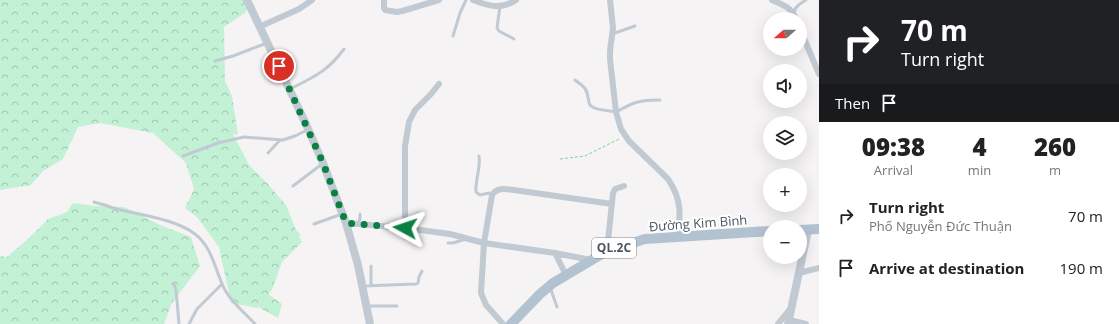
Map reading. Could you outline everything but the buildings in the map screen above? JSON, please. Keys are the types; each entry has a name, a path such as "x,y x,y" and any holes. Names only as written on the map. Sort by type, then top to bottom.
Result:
{"main road":[{"path":"807,230 819,229"},
{"name":"Đường Kim Bình","path":"511,324 550,285 607,251 645,239 763,231"}],"street":[{"path":"247,0 290,89 323,163 343,214 367,285 367,306 370,324"},
{"path":"259,27 299,9 312,0"},
{"path":"384,0 385,10 397,12 439,0"},
{"path":"473,0 490,6 500,6 516,0"},
{"path":"610,0 613,28 610,55 616,112 625,136 668,179 673,186 680,214 678,238"},
{"path":"772,0 785,5 791,12"},
{"path":"807,46 819,74"},
{"path":"405,228 405,146 409,122 415,110 439,84"},
{"path":"607,251 613,193 615,189 624,186"},
{"path":"503,324 486,305 481,293 484,243 493,192 503,189 612,204"},
{"path":"346,223 405,228 450,234 484,243 555,253 591,260"},
{"path":"555,253 566,275"},
{"path":"800,264 789,322 806,324"},
{"path":"799,273 819,268"},
{"path":"778,324 792,308"}],"lane":[{"path":"454,36 466,0"},
{"path":"794,12 794,10 806,0"},
{"path":"500,6 497,28 499,31 514,39"},
{"path":"612,34 635,26"},
{"path":"215,61 267,43"},
{"path":"290,89 323,71 344,49"},
{"path":"575,80 584,86 591,106 616,112 632,103 643,100 660,100"},
{"path":"183,156 218,143 244,137 280,140 295,136 308,130"},
{"path":"268,154 280,140"},
{"path":"479,156 480,164 476,192 480,195 489,193 492,195"},
{"path":"292,186 323,163"},
{"path":"94,202 118,209 147,214 183,228 195,235 214,260 222,284 230,297 255,324"},
{"path":"314,224 343,214"},
{"path":"358,224 360,214"},
{"path":"448,243 453,244 467,239"},
{"path":"371,266 367,285 418,284 419,276 422,272"},
{"path":"174,284 176,290 179,324"},
{"path":"189,324 197,308 222,284"},
{"path":"550,285 557,307"},
{"path":"367,306 397,306"}],"path":[{"path":"560,158 585,156 625,136"}],"green space":[{"path":"0,0 249,0 246,12 224,27 225,81 232,96 238,135 233,134 249,165 286,205 296,230 301,235 299,237 302,242 282,262 272,290 268,294 282,304 278,318 258,307 231,303 219,247 197,217 185,208 194,189 186,163 153,133 100,123 78,127 63,159 43,171 31,185 0,190"},
{"path":"73,203 124,207 160,225 191,237 200,266 172,303 164,324 0,324 0,256 7,257 48,219 67,212"}],"route":[{"path":"279,66 323,163 346,223 405,228"}]}
